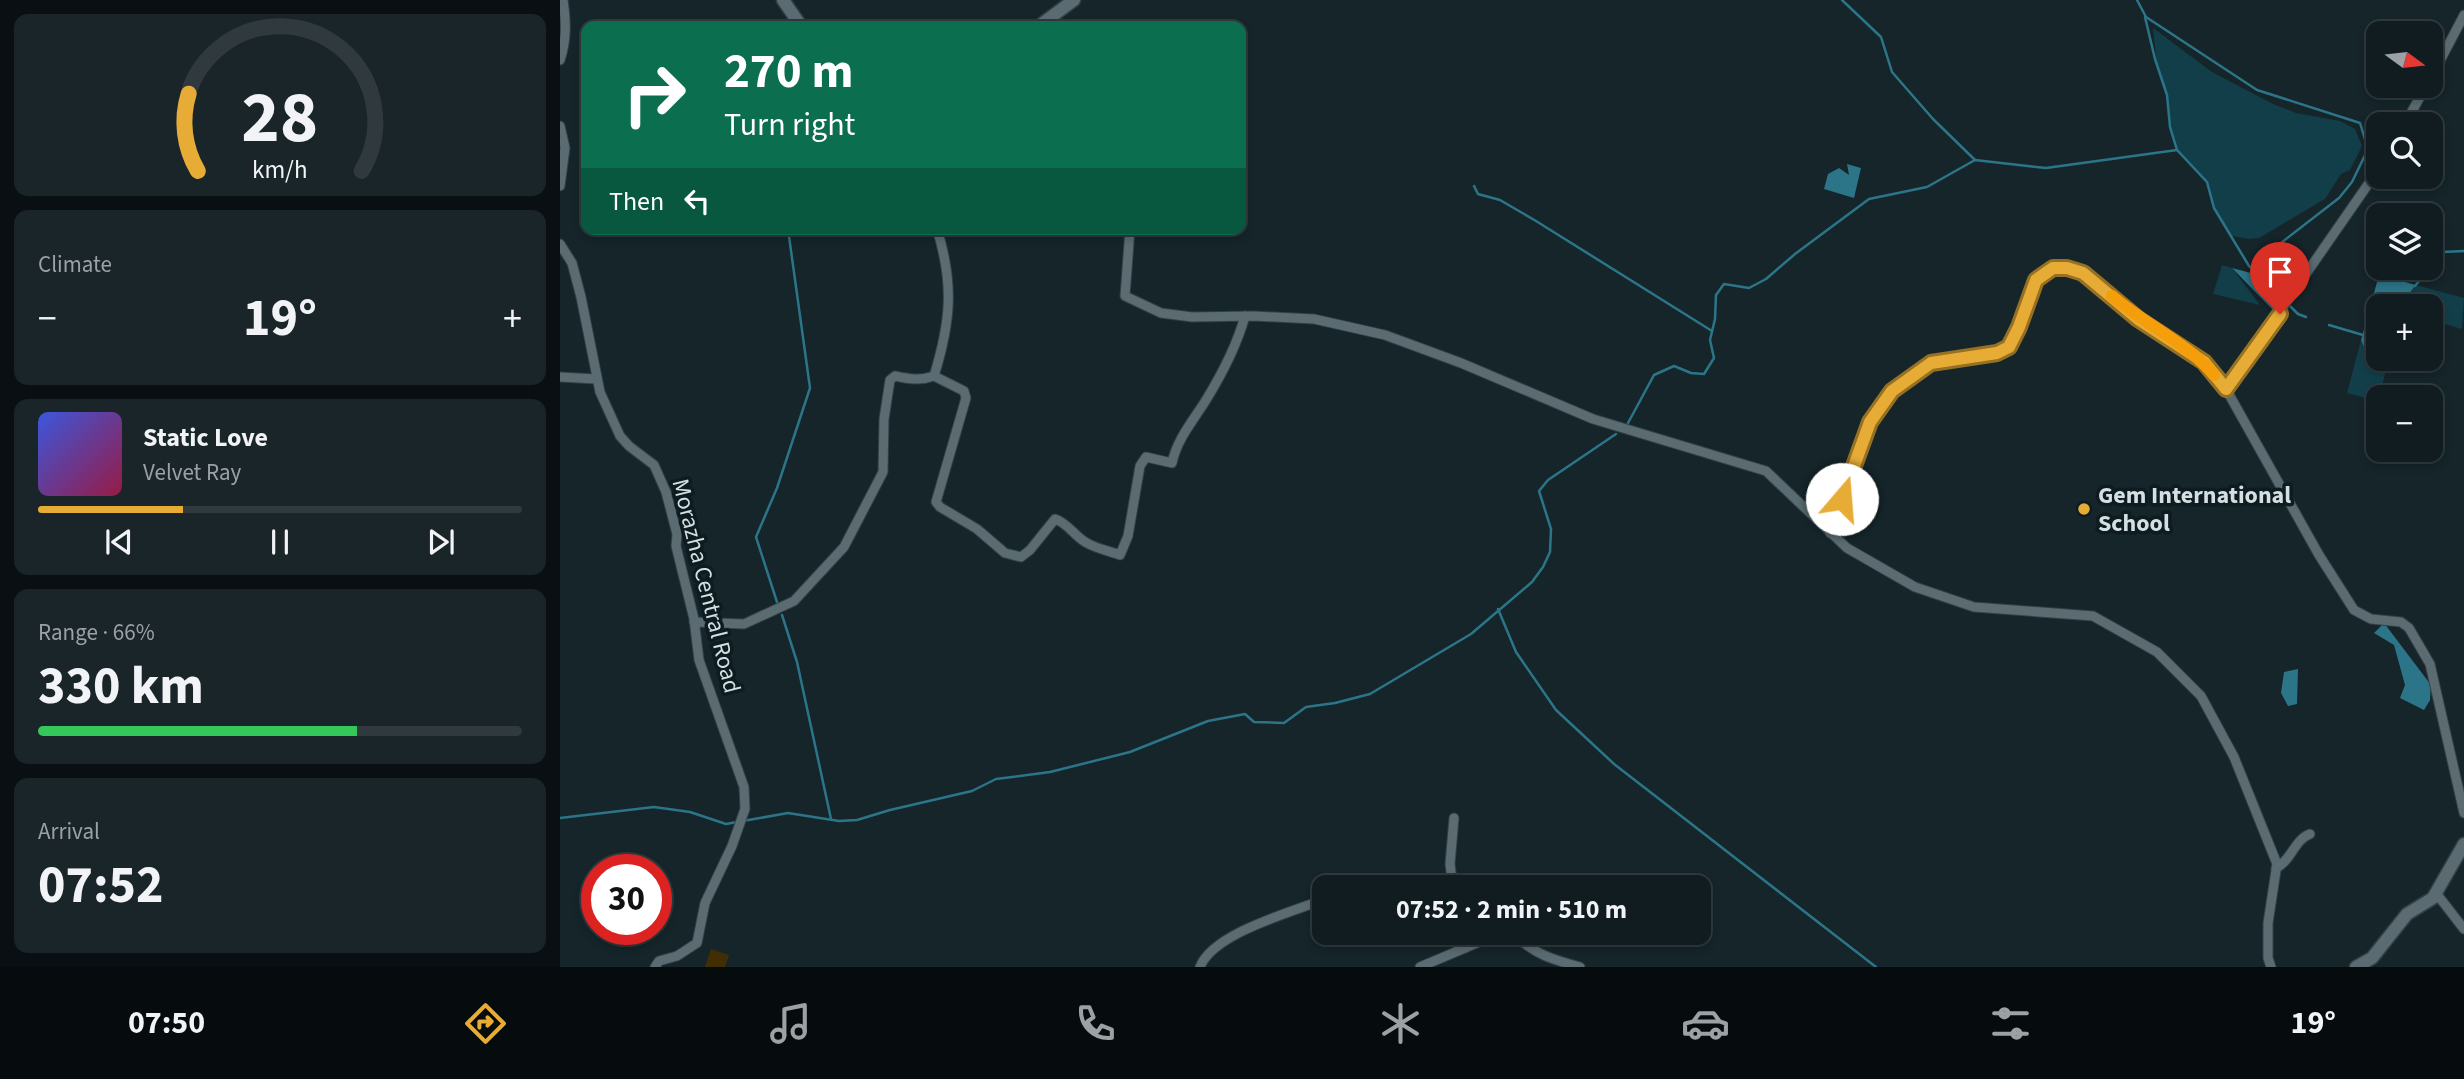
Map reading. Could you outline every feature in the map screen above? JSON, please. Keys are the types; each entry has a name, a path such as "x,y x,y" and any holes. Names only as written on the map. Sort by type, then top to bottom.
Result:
{"main road":[{"path":"783,0 798,21"},
{"path":"1046,21 1074,0"},
{"path":"2356,967 2372,958 2407,914 2436,893 2464,844"}],"street":[{"path":"560,60 565,46 567,18 563,0"},
{"path":"2443,55 2464,15"},
{"path":"560,126 565,148 560,186"},
{"path":"2226,389 2366,188"},
{"path":"934,376 946,327 950,278 939,235"},
{"path":"1130,235 1125,296 1161,313 1192,317 1314,319 1385,335 1461,363 1592,419 1766,471 1847,548 1915,587 1974,607 2093,616 2157,652 2201,696 2234,757 2276,868 2268,923 2268,958 2272,967"},
{"name":"Morazha Central Road","path":"560,244 572,263 596,379 620,436 654,465 666,492 677,534 676,546 694,622 699,660 744,787 745,809 732,846 705,903 697,943 677,956 659,961 655,967"},
{"path":"1830,533 1860,444 1870,422 1892,391 1931,363 1997,353 2009,347 2036,280 2053,268 2067,268 2083,273 2138,319 2204,362 2226,389 2319,555 2354,610 2371,618 2401,622 2409,628 2430,664 2464,813"},
{"path":"694,622 744,624 794,601 844,547 883,472 884,418 890,380 895,376 919,380 934,376 964,391 966,398 936,502 940,507 977,529 1005,553 1020,557 1030,550 1055,519 1062,521 1071,532 1087,543 1120,555 1128,536 1140,466 1146,457 1172,463 1184,433 1206,400 1238,341 1245,316"},
{"path":"560,377 596,379"},
{"path":"1451,875 1454,818"},
{"path":"2276,868 2289,859 2300,840 2310,834"},
{"path":"2436,893 2464,929"},
{"path":"1200,967 1203,960 1231,936 1312,904"},
{"path":"1420,967 1498,934 1514,934 1525,945 1545,957 1580,967"}],"shaded area":[{"path":"2153,28 2212,72 2273,104 2296,113 2340,121 2355,129 2362,146 2350,170 2341,174 2325,199 2259,238 2232,236 2214,208 2207,182 2177,150 2170,127 2167,95 2157,65"},
{"path":"1847,164 1861,168 1854,198 1824,189 1828,174 1839,168 1849,175"},
{"path":"2222,265 2232,268 2260,305 2213,294"},
{"path":"2232,268 2281,281 2273,310"},
{"path":"2378,280 2398,280 2416,285 2409,294 2374,294"},
{"path":"2416,285 2464,298 2462,329 2443,323 2443,294 2410,294"},
{"path":"2366,322 2366,351 2361,340"},
{"path":"2361,340 2366,346 2366,371 2386,371 2382,385 2366,385 2366,398 2347,393"},
{"path":"2384,623 2431,685 2430,700 2424,710 2400,698 2405,685 2394,645 2374,633"},
{"path":"2298,669 2297,704 2288,706 2281,693 2284,672"}],"building":[{"path":"711,949 729,955 725,967 705,967"}],"waterway":[{"path":"1842,0 1881,37 1892,72 1933,119 1975,160"},
{"path":"2137,0 2146,17 2257,90 2360,123 2368,149 2352,182 2339,198 2277,246 2262,278"},
{"path":"2145,17 2167,95 2170,127 2177,150"},
{"path":"1628,423 1654,375 1674,366 1691,373 1704,374 1714,358 1710,340 1715,319 1716,295 1724,284 1749,288 1766,279 1869,199 1927,187 1975,160 2046,168 2177,150 2207,182 2214,208 2249,266 2260,276"},
{"path":"1474,186 1478,194 1500,200 1536,221 1712,331"},
{"path":"777,602 756,537 777,488 810,388 789,235"},
{"path":"2443,252 2464,251"},
{"path":"2415,286 2420,280"},
{"path":"2289,305 2298,314 2306,317"},
{"path":"2329,325 2363,335"},
{"path":"743,821 788,813 839,821 857,820 972,791 996,779 1050,772 1130,752 1208,721 1245,714 1254,722 1284,723 1306,707 1370,694 1471,634 1532,582 1550,552 1551,529 1539,491 1548,480 1616,434"},
{"path":"1498,609 1516,652 1556,710 1614,764 1876,967"},
{"path":"782,615 797,662 831,819"},
{"path":"560,818 654,807 690,812 726,824 737,822"}],"slow traffic":[{"path":"2112,296 2138,319 2204,362 2214,375"}],"place":[{"name":"Gem International School","path":"2084,509"}],"route":[{"path":"1842,499 1870,422 1892,391 1931,363 1997,353 2009,347 2036,280 2053,268 2067,268 2083,273 2138,319 2204,362 2226,389 2280,314"}]}
